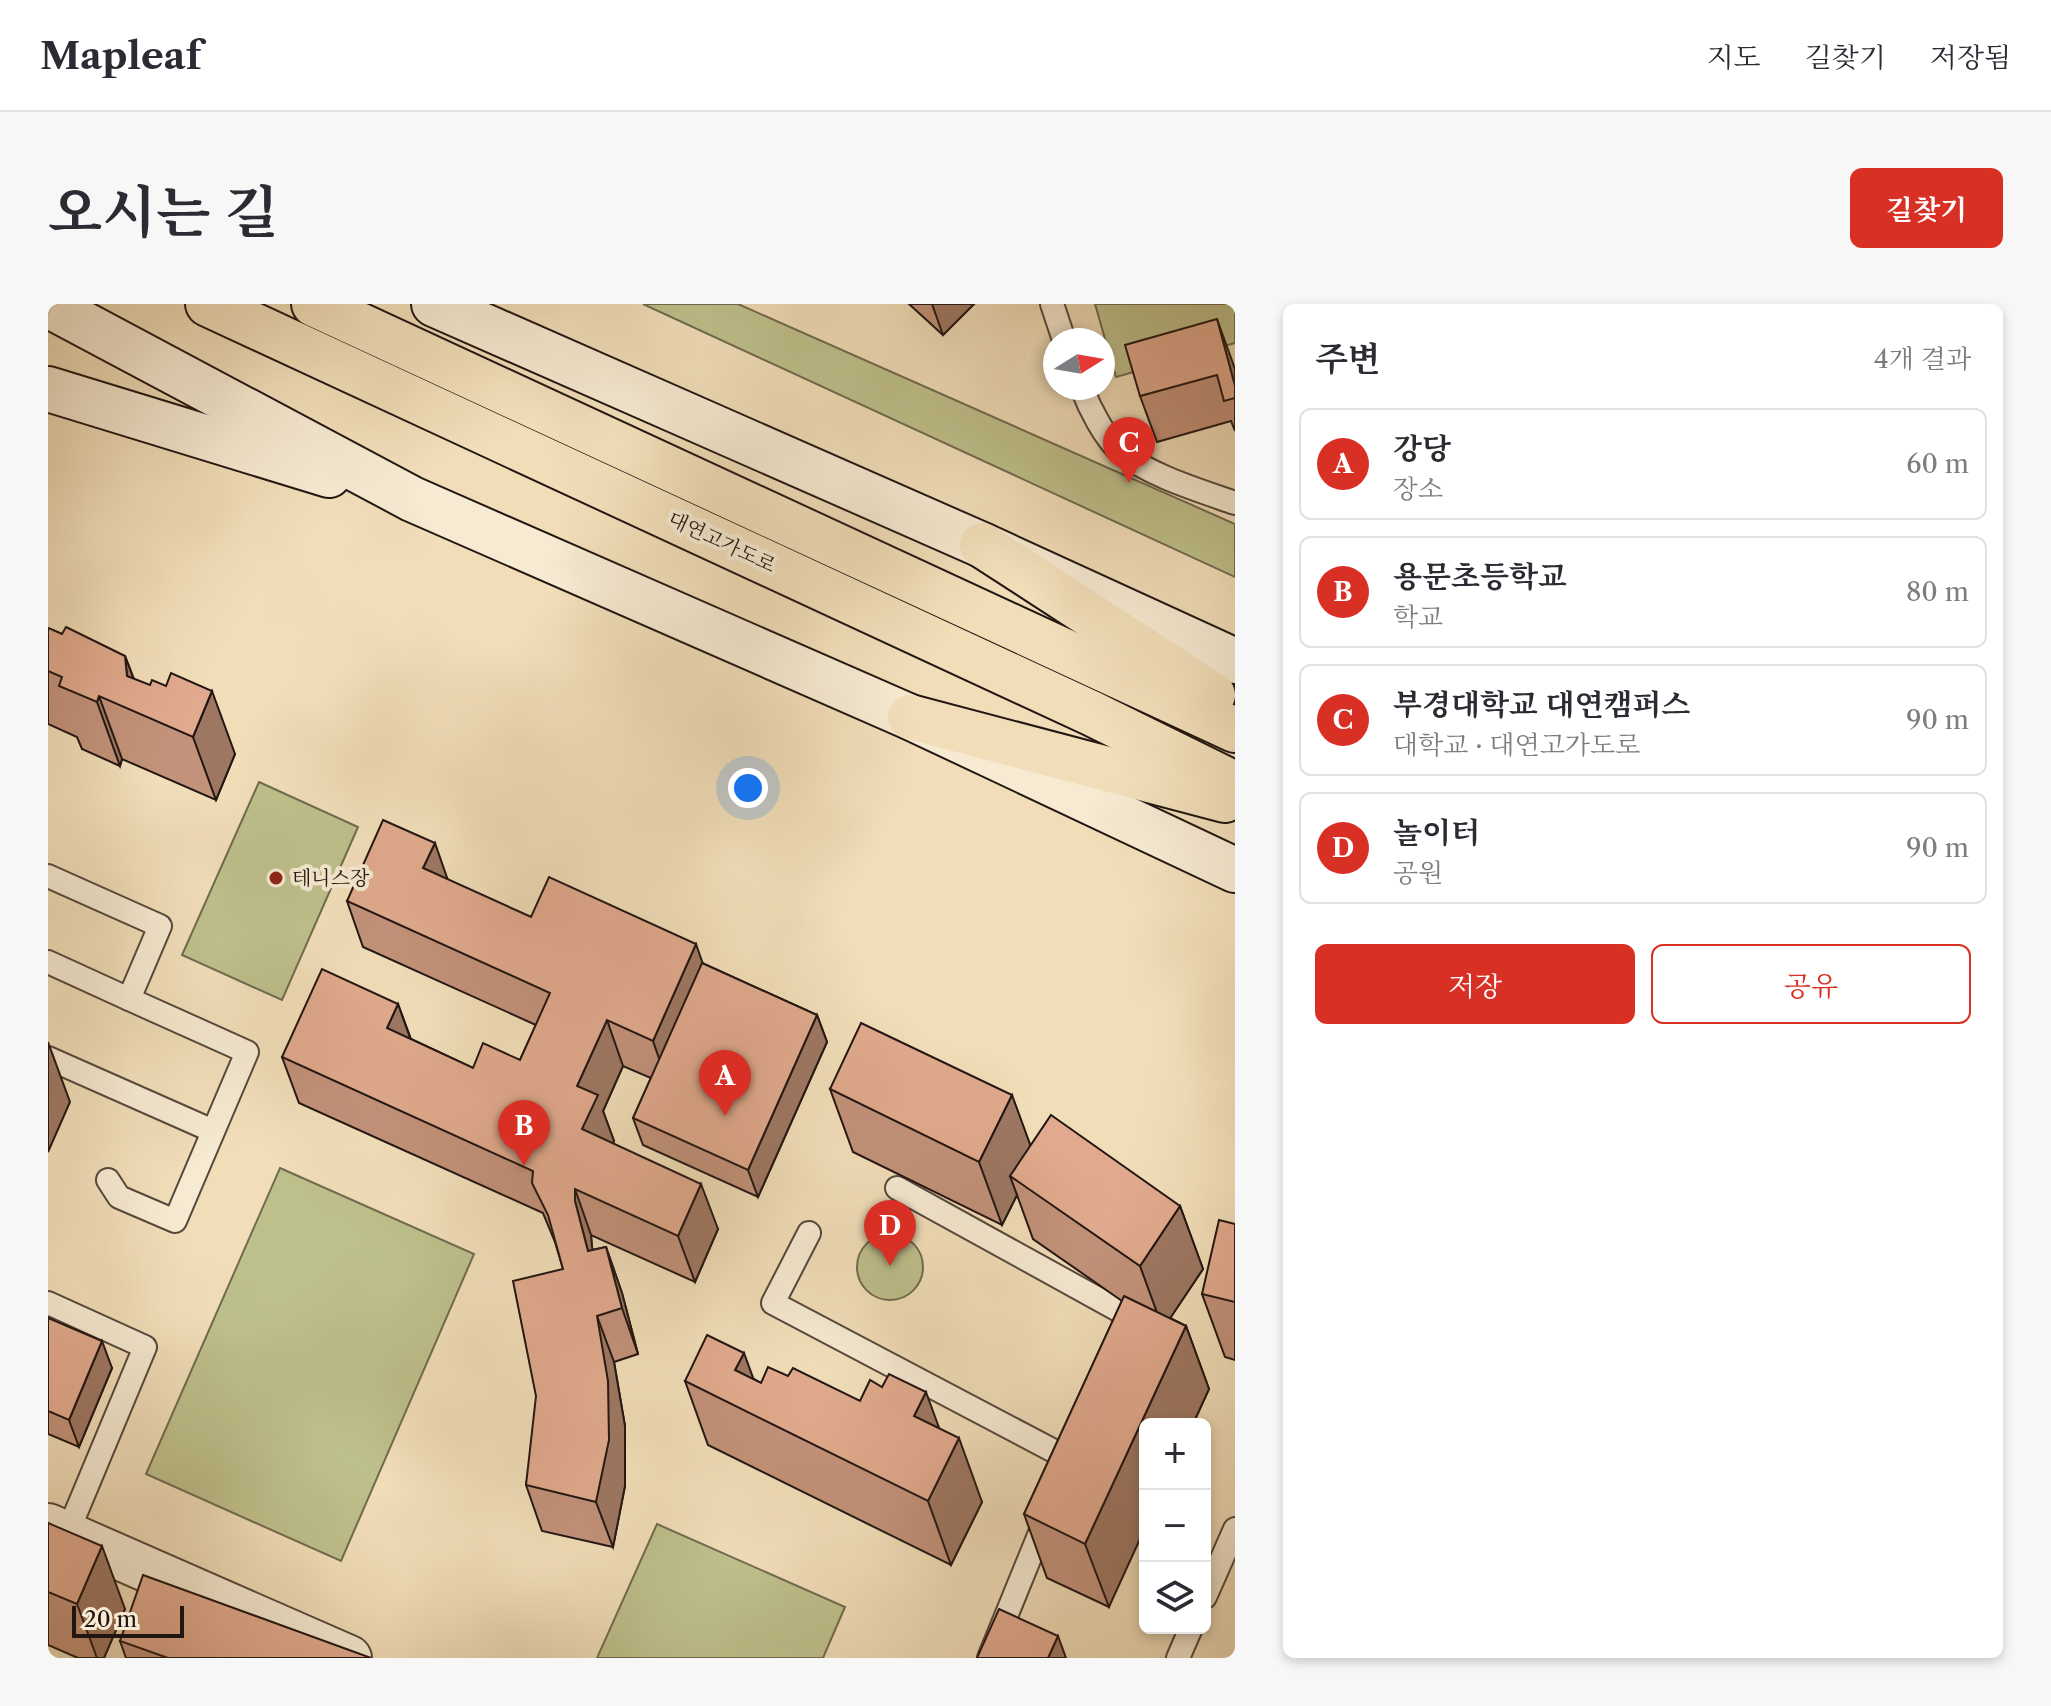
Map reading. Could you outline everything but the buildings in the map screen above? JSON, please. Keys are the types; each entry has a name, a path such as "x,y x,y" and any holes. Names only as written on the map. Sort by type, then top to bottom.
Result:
{"highway":[{"name":"대연고가도로","path":"208,304 1091,713 1235,784"},
{"path":"314,304 1235,730"},
{"path":"982,545 1235,709"},
{"path":"910,717 1235,803"}],"main road":[{"path":"434,304 982,545 1235,661"},
{"path":"48,305 412,499 910,717 1235,870"},
{"path":"48,389 412,499"},
{"path":"58,1530 349,1658"}],"lane":[{"path":"1052,304 1060,328"},
{"path":"1086,400 1120,451 1170,480 1235,503"},
{"path":"48,876 160,926 129,999"},
{"path":"48,962 247,1052 175,1221 119,1197 108,1180"},
{"path":"48,1058 213,1131"},
{"path":"897,1188 1131,1317 1120,1345"},
{"path":"809,1233 773,1303 1066,1466 1078,1436"},
{"path":"48,1303 145,1347 58,1530"},
{"path":"989,1658 1052,1501"},
{"path":"1211,1584 1233,1537"},
{"path":"1003,1624 1025,1637"},
{"path":"1178,1658 1188,1634"}],"green space":[{"path":"643,304 738,304 1235,524 1235,577"},
{"path":"1095,304 1235,304 1235,343 1116,377 1115,328 1102,328"},
{"name":"테니스장","path":"259,782 358,827 282,1000 182,955"},
{"path":"280,1168 474,1254 341,1561 146,1474"},
{"path":"890,1234 913,1244 923,1267 913,1290 890,1300 867,1290 857,1267 867,1244"},
{"path":"657,1524 845,1607 823,1658 597,1658"}],"place":[{"name":"부경대학교 대연캠퍼스","path":"1129,483"},
{"name":"테니스장","path":"276,878"},
{"name":"강당","path":"725,1116"},
{"name":"용문초등학교","path":"524,1166"},
{"name":"놀이터","path":"890,1266"}]}
